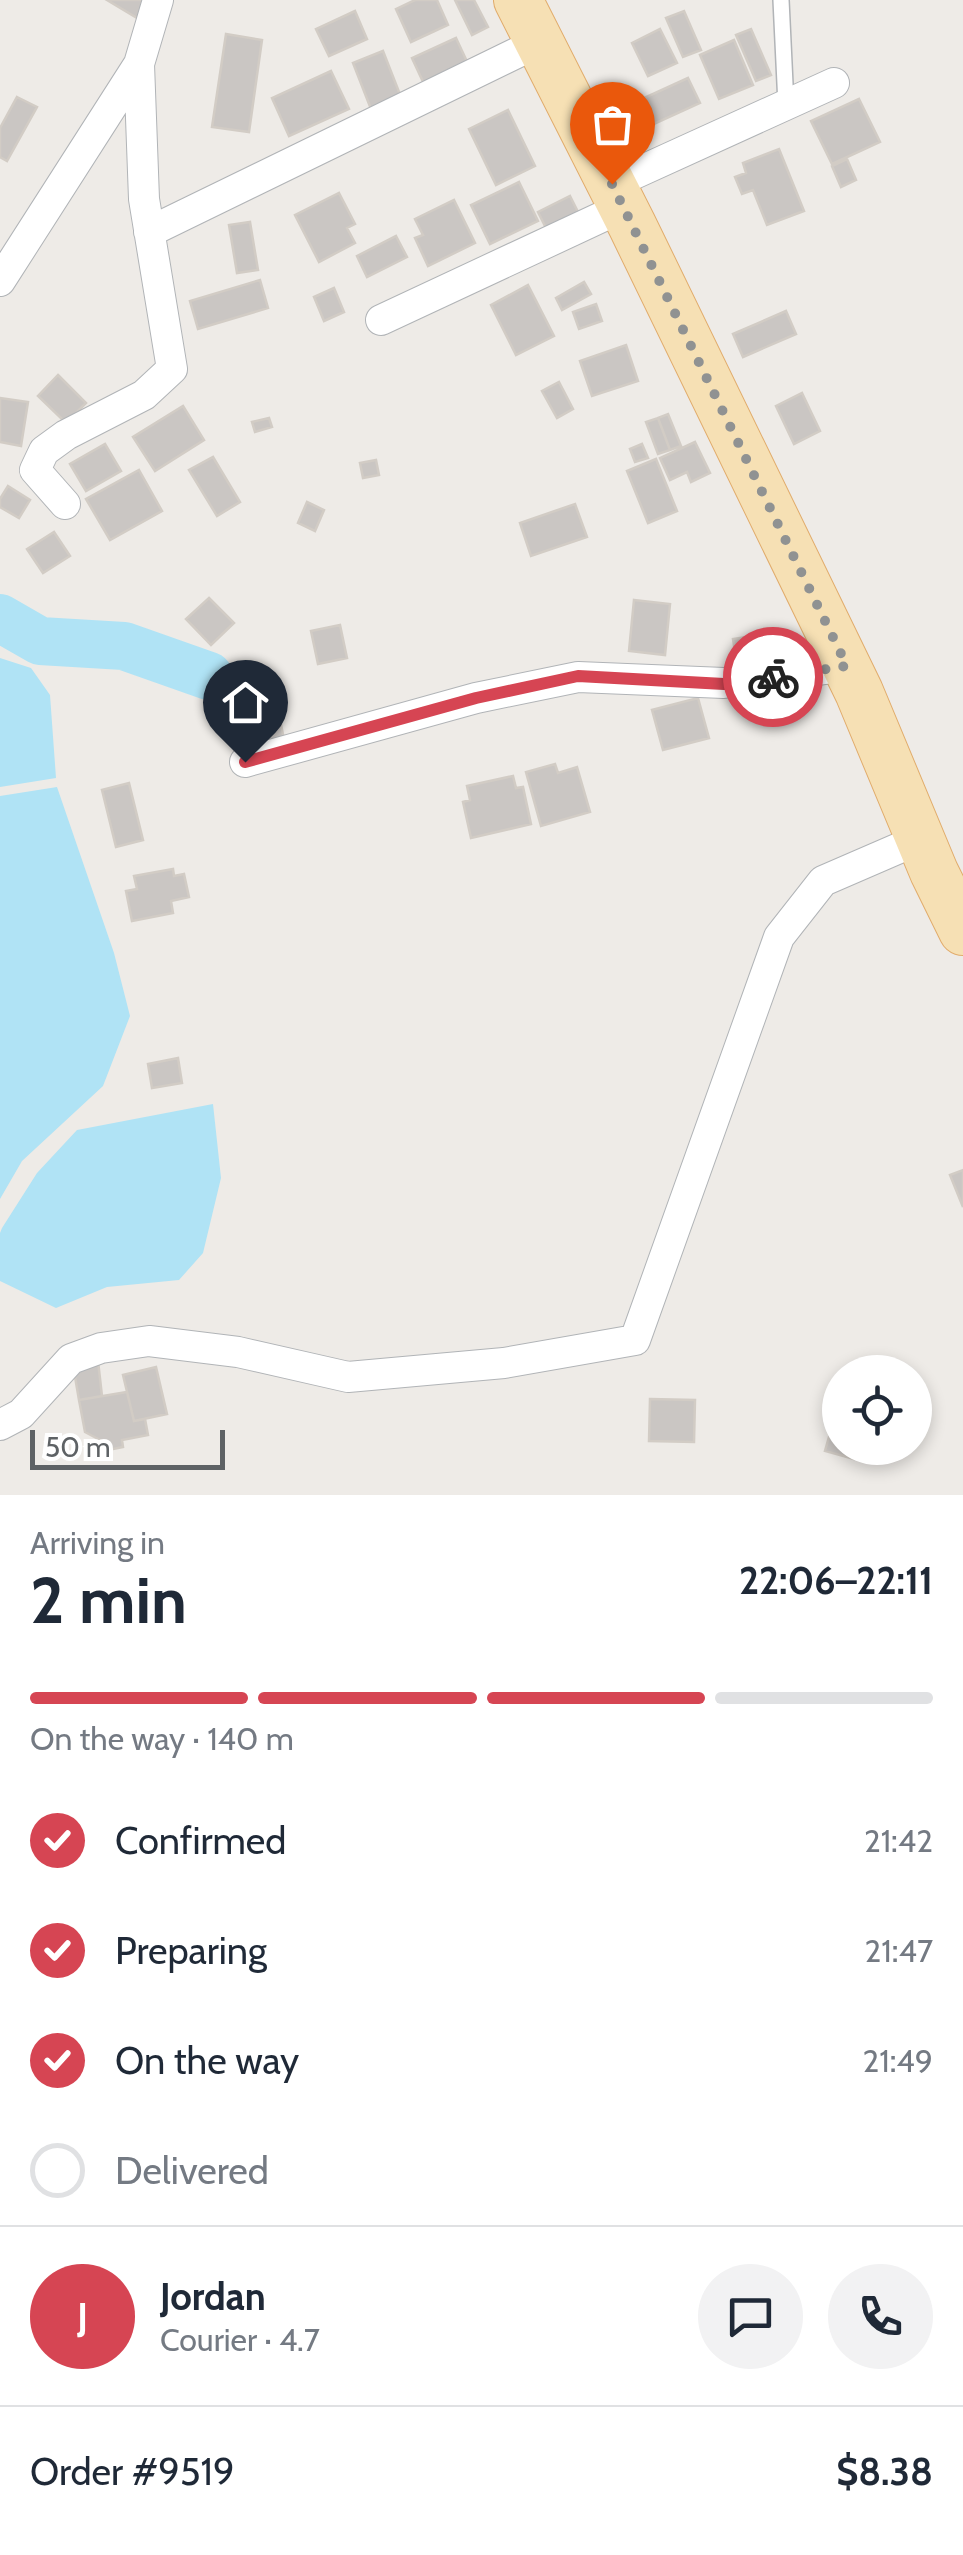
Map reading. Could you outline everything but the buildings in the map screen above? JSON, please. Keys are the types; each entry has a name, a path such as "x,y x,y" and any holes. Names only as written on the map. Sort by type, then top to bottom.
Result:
{"main road":[{"path":"518,0 618,195 847,666 963,931"}],"street":[{"path":"0,281 139,64 158,0"},
{"path":"149,232 540,42"},
{"path":"65,504 35,470 44,451 66,435 144,396 172,369 144,199 139,64"},
{"path":"381,320 834,83"},
{"path":"245,762 476,698 578,676 724,684 847,666"},
{"path":"0,1424 21,1414 70,1360 101,1348 149,1341 238,1352 348,1377 504,1363 635,1340 779,937 824,881 920,839"}],"lane":[{"path":"781,0 786,105"}],"water":[{"path":"0,658 31,668 50,695 56,778 0,787"},
{"path":"57,787 114,953 130,1016 103,1086 22,1161 0,1199 0,796"},
{"path":"213,1104 221,1178 203,1253 179,1280 107,1287 56,1308 0,1281 2,1228 37,1173 77,1130"}],"waterway":[{"path":"0,618 40,641 124,646 209,676"}],"way so far":[{"path":"612,184 847,666 773,677"}],"route":[{"path":"245,762 476,698 578,676 724,684 773,677"}]}
